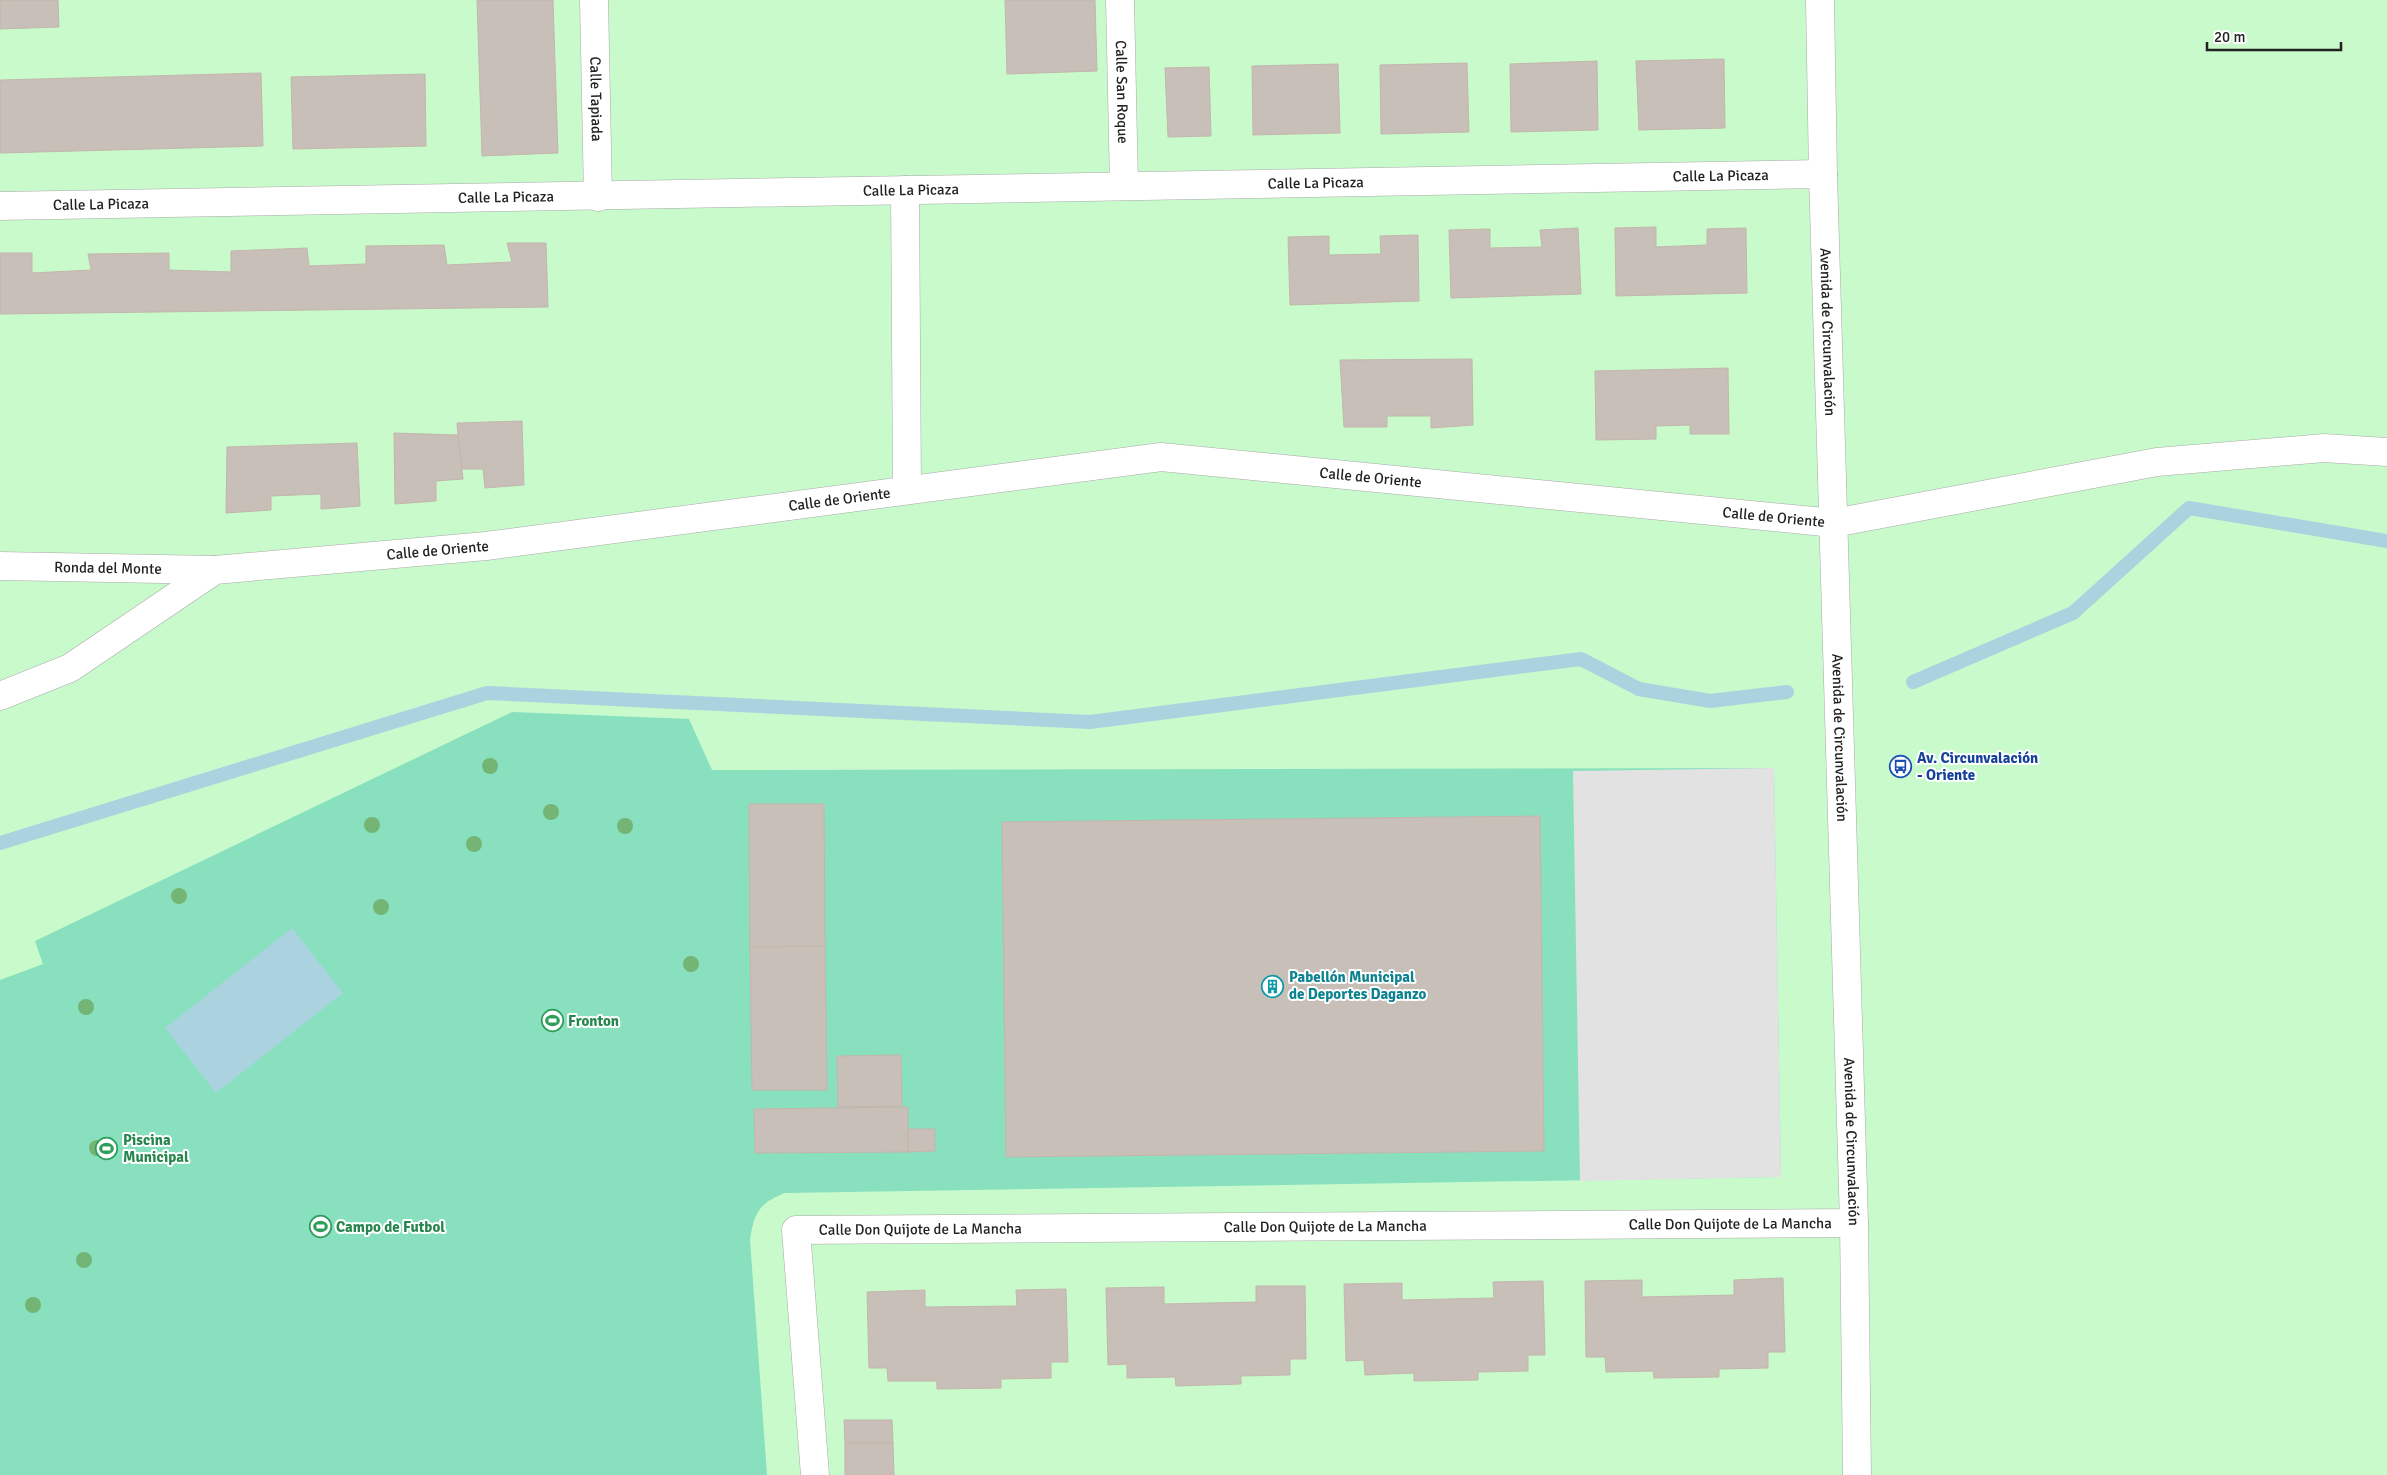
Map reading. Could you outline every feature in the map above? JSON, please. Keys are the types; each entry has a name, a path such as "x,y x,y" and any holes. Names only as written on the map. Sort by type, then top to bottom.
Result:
{"street":[{"name":"Calle Tapiada","path":"594,0 598,197"},
{"name":"Calle San Roque","path":"1120,0 1124,186"},
{"name":"Avenida de Circunvalación","path":"1820,0 1823,174 1854,1223 1857,1475"},
{"name":"Calle La Picaza","path":"0,206 1823,174"},
{"name":"Calle de Oriente","path":"905,190 907,490"},
{"name":"Calle de Oriente","path":"0,696 70,668 215,570 486,546 1161,457 1834,524 2157,462 2324,448 2387,452"},
{"name":"Ronda del Monte","path":"0,566 215,570"},
{"name":"Calle Don Quijote de La Mancha","path":"815,1475 796,1230 1854,1223"}],"green space":[{"path":"0,0 2387,0 2387,1475 0,1475"},
{"path":"512,712 689,719 712,770 1774,768 1781,1177 785,1193 769,1201 759,1210 750,1240 767,1475 0,1475 0,980 43,964 35,941"}],"shaded area":[{"path":"1774,768 1781,1177 1580,1181 1573,771"}],"water":[{"path":"292,928 343,993 216,1093 165,1028"}],"building":[{"path":"0,0 58,0 59,27 0,29"},
{"path":"477,0 553,0 558,153 482,156"},
{"path":"1005,0 1095,0 1097,71 1007,74"},
{"path":"1724,59 1725,128 1639,130 1636,61"},
{"path":"1597,61 1598,130 1511,132 1510,64"},
{"path":"1467,63 1469,132 1381,134 1380,65"},
{"path":"1338,64 1340,133 1253,135 1252,66"},
{"path":"1209,67 1211,136 1168,137 1165,68"},
{"path":"261,73 263,146 0,153 0,80"},
{"path":"425,74 426,146 293,149 291,77"},
{"path":"1656,227 1656,247 1707,245 1707,229 1746,228 1747,293 1616,296 1615,228"},
{"path":"1578,228 1581,294 1451,298 1449,230 1490,229 1490,248 1542,247 1540,230"},
{"path":"1418,235 1419,301 1290,305 1288,237 1329,236 1329,255 1381,254 1380,236"},
{"path":"507,243 546,243 548,307 0,314 0,253 32,253 32,273 91,270 88,254 169,253 169,270 231,272 231,251 307,248 309,266 366,264 366,246 444,245 447,265 512,262"},
{"path":"1472,359 1473,425 1431,428 1431,416 1387,416 1387,427 1344,427 1340,360"},
{"path":"1728,368 1729,434 1690,434 1690,425 1656,426 1656,439 1596,440 1595,371"},
{"path":"522,421 524,485 485,488 483,469 461,469 457,423"},
{"path":"394,433 458,435 463,479 436,481 436,501 395,504"},
{"path":"357,443 360,506 321,509 321,494 271,496 271,510 226,513 227,447"},
{"path":"749,804 824,804 825,947 750,948"},
{"name":"Pabellón Municipal de Deportes Daganzo","path":"1540,816 1544,1151 1006,1157 1002,822"},
{"path":"825,946 827,1090 752,1090 750,947"},
{"path":"901,1055 902,1106 838,1107 837,1056"},
{"path":"908,1107 908,1152 755,1153 754,1109"},
{"path":"908,1129 935,1129 935,1151 908,1152"},
{"path":"1783,1278 1785,1352 1768,1352 1768,1368 1719,1369 1719,1377 1654,1378 1653,1371 1606,1372 1605,1357 1586,1357 1585,1281 1642,1280 1642,1297 1734,1295 1734,1280"},
{"path":"1543,1281 1545,1355 1528,1355 1528,1371 1478,1372 1478,1380 1414,1381 1414,1373 1365,1375 1364,1360 1346,1361 1344,1284 1402,1283 1402,1300 1494,1298 1493,1282"},
{"path":"1256,1286 1305,1286 1306,1359 1290,1359 1290,1375 1241,1376 1241,1384 1176,1386 1175,1377 1127,1378 1127,1364 1108,1365 1106,1288 1164,1287 1164,1304 1256,1302"},
{"path":"1066,1289 1068,1362 1051,1362 1051,1378 1001,1379 1001,1388 937,1389 937,1381 888,1381 887,1368 869,1368 867,1292 925,1290 925,1307 1017,1306 1016,1290"},
{"path":"844,1420 892,1420 893,1443 845,1443"},
{"path":"845,1443 893,1443 894,1475 845,1475"}],"waterway":[{"path":"1913,682 2073,613 2189,508 2387,541"},
{"path":"0,843 487,693 1090,722 1581,659 1639,689 1710,701 1787,692"}],"place":[{"name":"Av. Circunvalación - Oriente","path":"1901,767"},
{"name":"Pabellón Municipal de Deportes Daganzo","path":"1273,986"},
{"name":"Fronton","path":"552,1021"},
{"name":"Piscina Municipal","path":"107,1149"},
{"name":"Campo de Futbol","path":"320,1227"}]}
